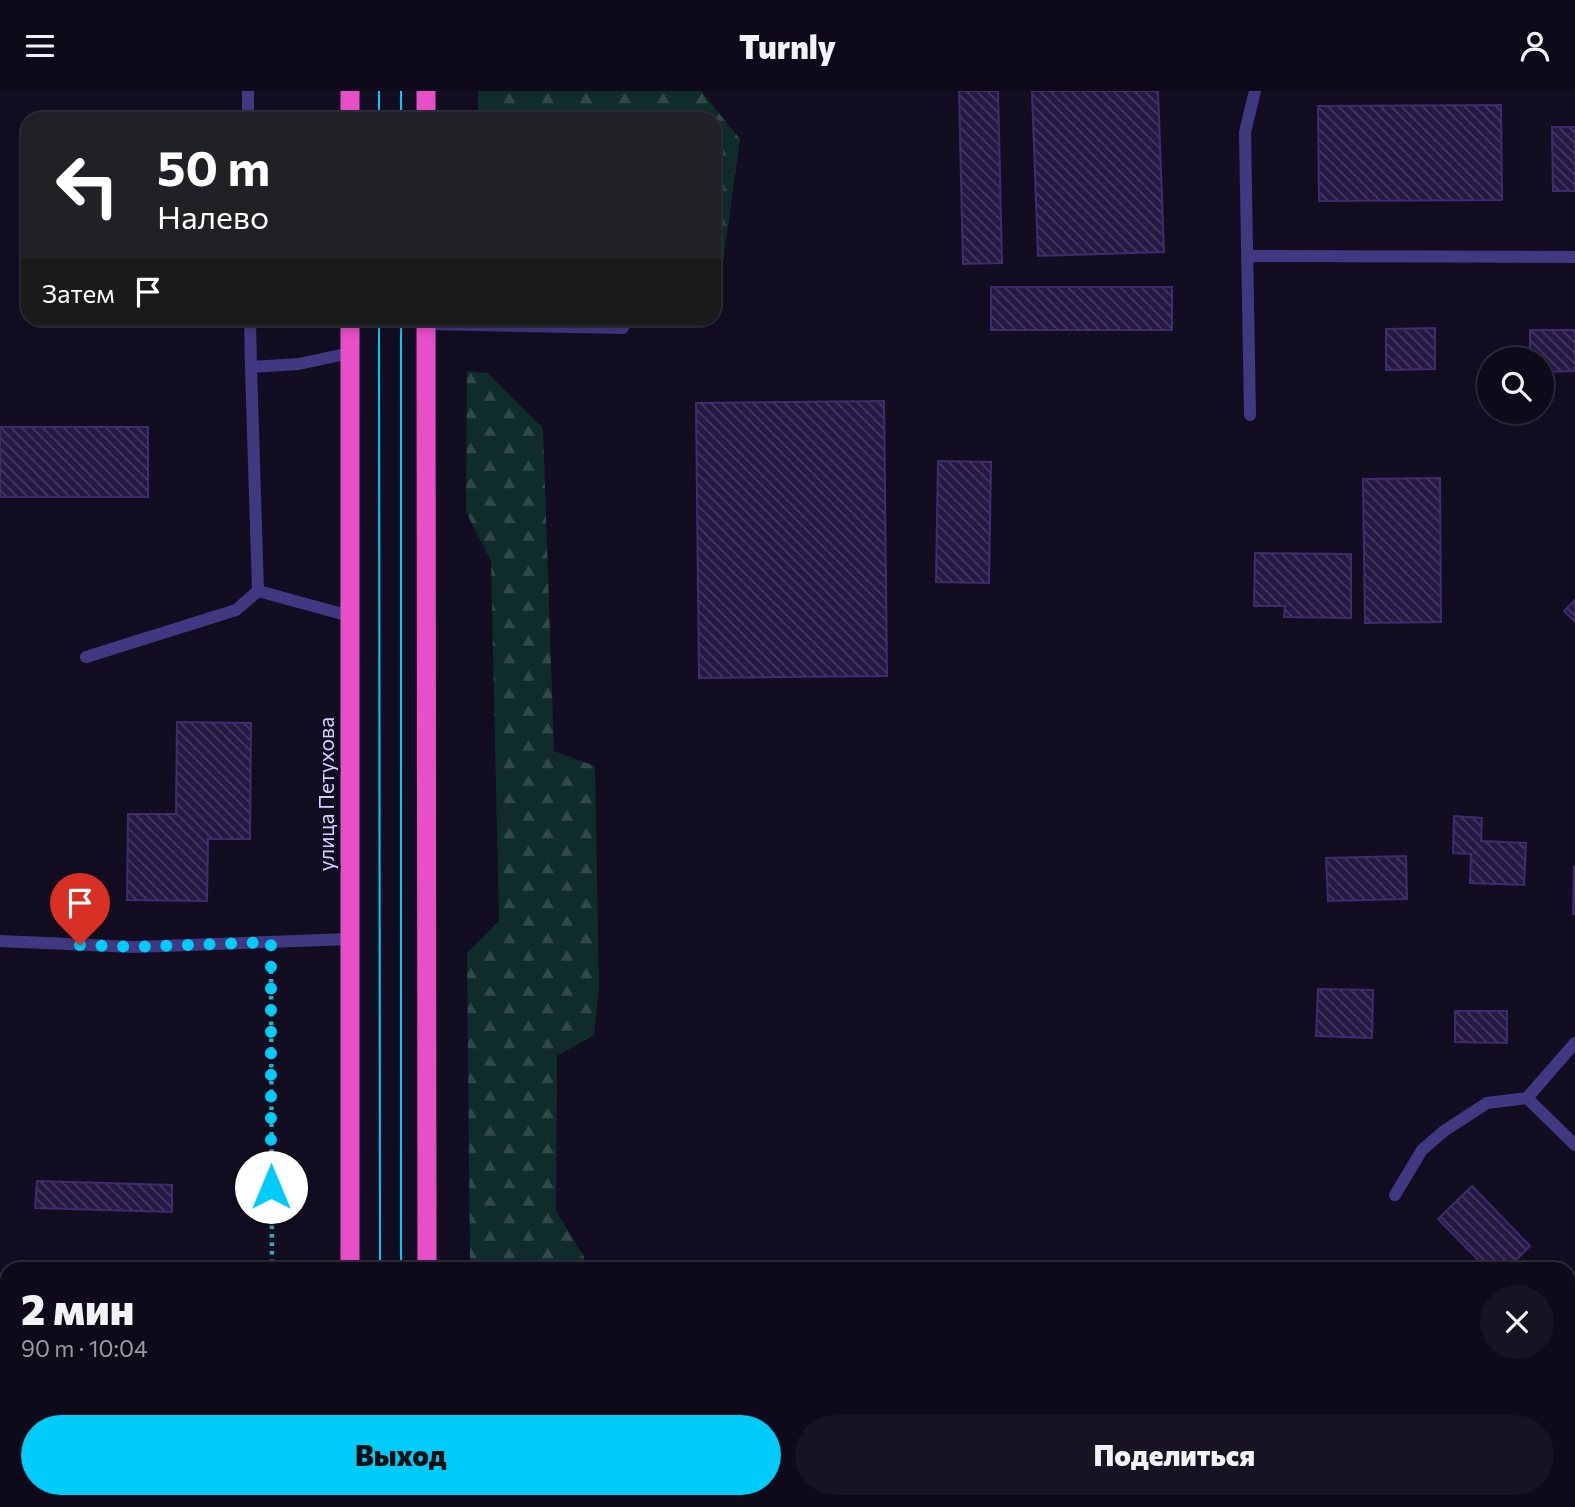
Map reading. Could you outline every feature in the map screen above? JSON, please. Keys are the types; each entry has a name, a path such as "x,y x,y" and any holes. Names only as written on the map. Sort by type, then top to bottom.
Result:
{"highway":[{"path":"350,91 350,112"},
{"path":"426,91 426,112"},
{"name":"улица Петухова","path":"350,326 350,1262"},
{"path":"426,326 427,1262"}],"lane":[{"path":"248,91 248,112"},
{"path":"1250,415 1245,132 1255,91"},
{"path":"1247,256 1575,257"},
{"path":"250,326 258,591"},
{"path":"566,326 622,328"},
{"path":"251,367 299,364 349,353"},
{"path":"258,591 350,616"},
{"path":"86,657 236,610 258,591"},
{"path":"0,941 134,947 350,939"},
{"path":"1395,1195 1422,1150 1444,1131 1486,1103 1527,1098 1575,1043"},
{"path":"1527,1098 1575,1145"}],"path":[{"path":"271,942 272,1262"}],"green space":[{"path":"478,91 701,91 718,112 478,112"},
{"path":"721,116 740,139 721,269"},
{"path":"467,371 488,373 543,428 554,751 595,766 599,988 594,1035 557,1056 556,1211 584,1257 584,1262 470,1262 467,953 499,921 491,561 466,512"}],"building":[{"path":"959,91 998,91 1002,263 963,264"},
{"path":"1032,91 1158,91 1164,252 1038,256"},
{"path":"1501,105 1502,200 1319,201 1318,106"},
{"path":"1552,127 1575,127 1575,191 1553,191"},
{"path":"991,287 1172,287 1172,330 991,330"},
{"path":"1435,328 1435,369 1386,370 1386,329"},
{"path":"1530,330 1575,330 1575,371 1554,372 1554,347 1530,347"},
{"path":"884,401 887,676 699,678 696,403"},
{"path":"0,427 148,427 148,497 0,497"},
{"path":"938,461 991,462 989,583 936,582"},
{"path":"1440,478 1441,622 1365,623 1363,479"},
{"path":"1255,553 1351,554 1351,618 1284,617 1285,606 1254,606"},
{"path":"1575,600 1575,622 1564,611"},
{"path":"177,722 251,723 250,839 208,839 207,901 127,900 128,814 176,814"},
{"path":"1454,816 1482,818 1481,841 1526,843 1524,885 1470,883 1471,854 1453,853"},
{"path":"1406,856 1407,899 1328,901 1326,858"},
{"path":"1574,867 1575,914 1573,914"},
{"path":"1318,989 1373,990 1372,1038 1316,1036"},
{"path":"1455,1011 1507,1011 1507,1043 1455,1042"},
{"path":"37,1181 172,1185 172,1212 35,1208"},
{"path":"1472,1186 1530,1246 1514,1262 1480,1262 1438,1219"}],"tram line":[{"path":"379,91 379,112"},
{"path":"401,91 401,112"},
{"path":"379,326 380,1262"},
{"path":"401,326 401,1262"}],"route":[{"path":"80,945 134,947 271,942 271,1187"}]}
